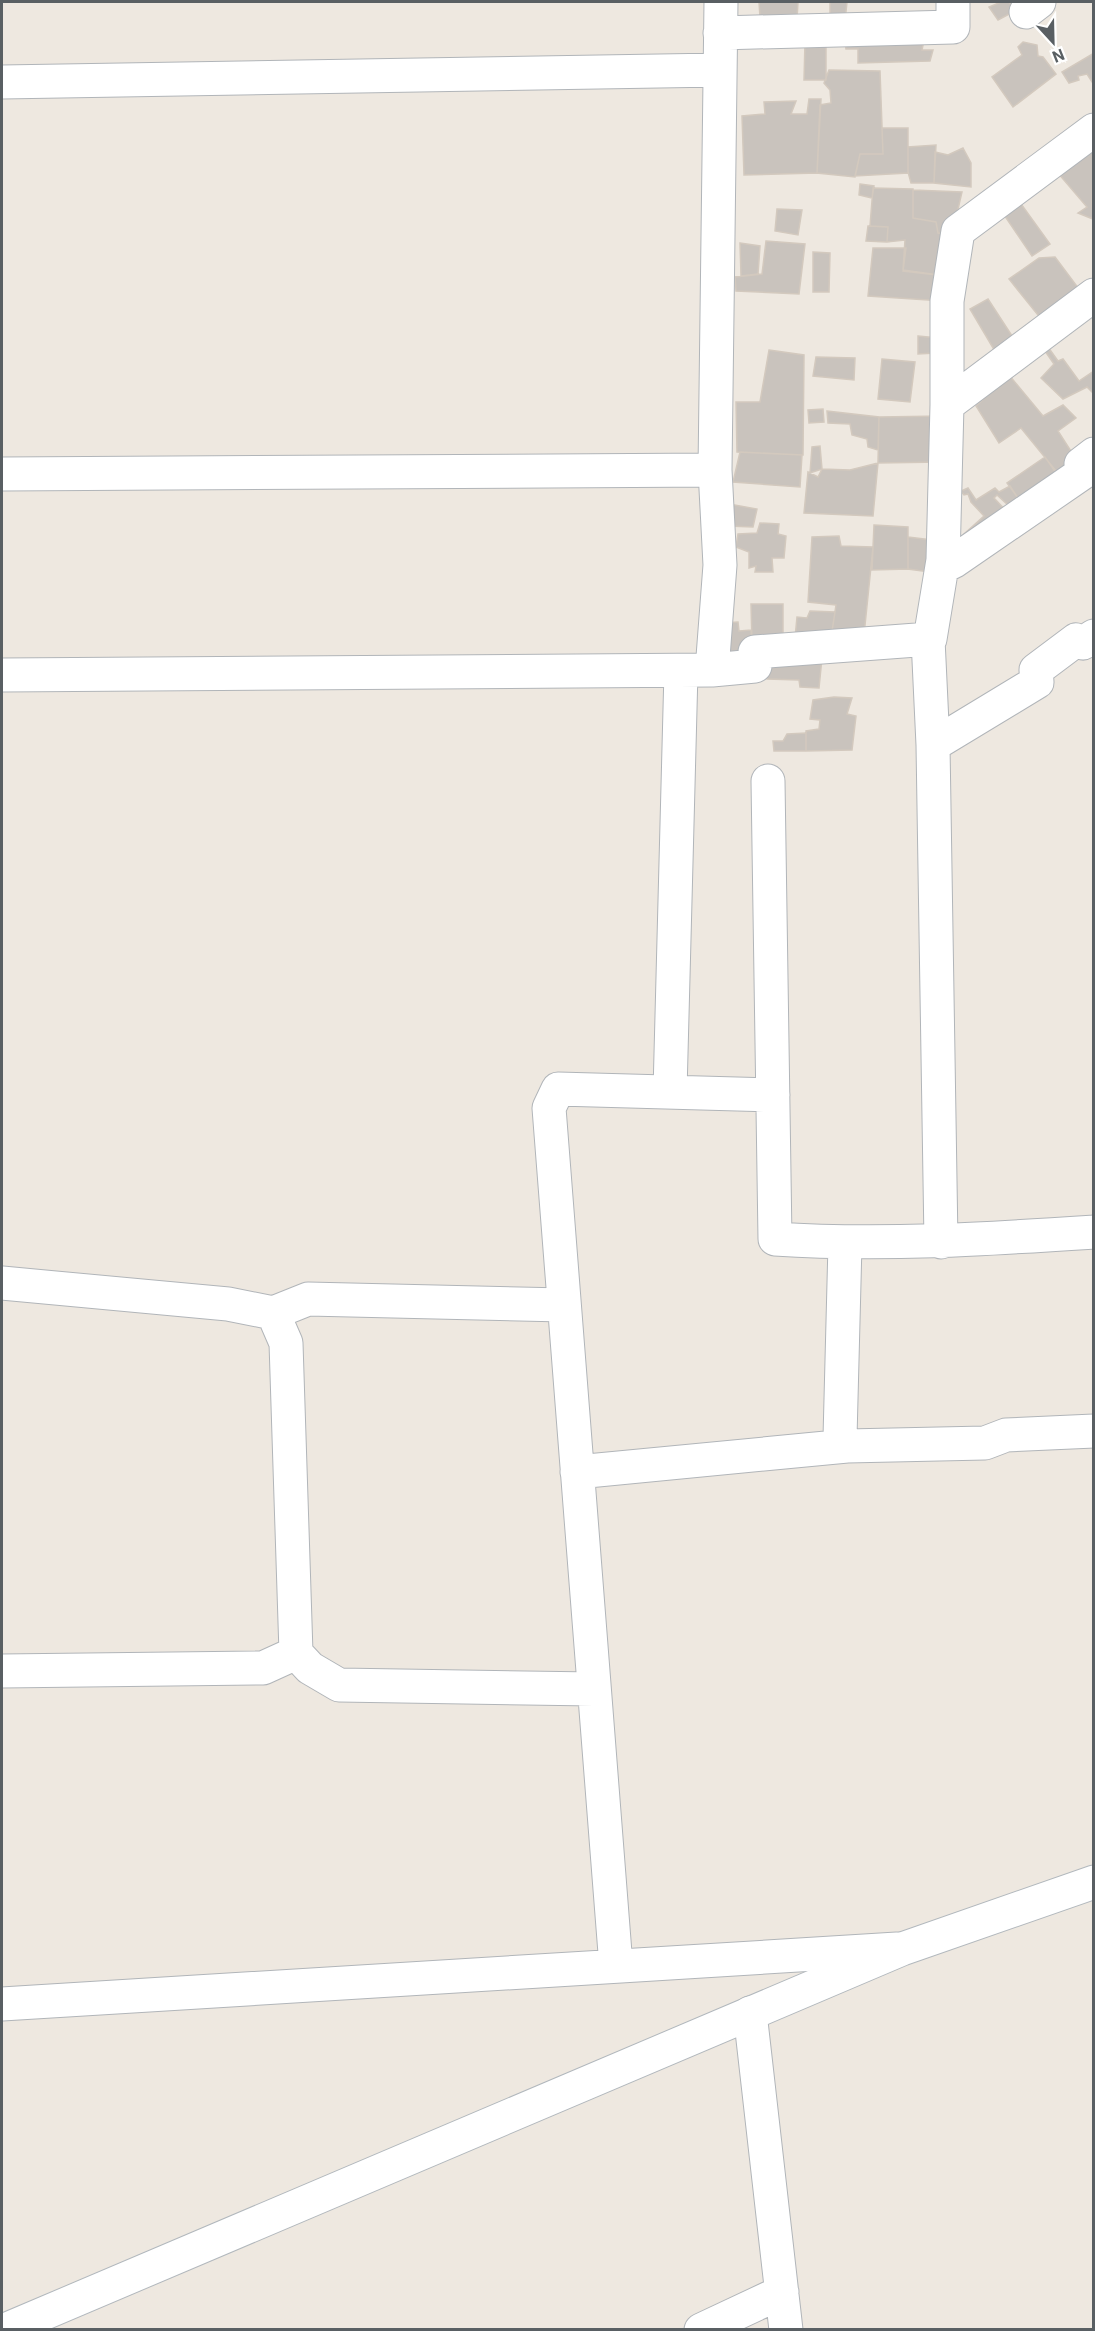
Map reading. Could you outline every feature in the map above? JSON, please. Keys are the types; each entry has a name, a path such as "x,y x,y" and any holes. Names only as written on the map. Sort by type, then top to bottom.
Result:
{"street":[{"path":"670,1092 696,670 720,565 715,470 720,17 953,27 953,2"},
{"path":"2,82 720,70"},
{"path":"941,1242 933,745 928,639 930,639 944,560 947,301 958,231 1094,130"},
{"path":"947,405 1094,295"},
{"path":"944,560 953,562 1084,472 1081,464 1094,454"},
{"path":"2,474 715,470"},
{"path":"933,745 1037,682 1036,670 1076,640 1083,643 1094,636"},
{"path":"2,675 696,670 755,666 755,652 928,639"},
{"path":"768,781 776,1239 845,1244 941,1242 1094,1232"},
{"path":"616,1966 549,1107 558,1089 773,1095"},
{"path":"845,1244 840,1438 847,1446"},
{"path":"2,1283 228,1304 273,1313 308,1299 564,1305"},
{"path":"273,1313 286,1343 296,1653 310,1668 339,1685 594,1689"},
{"path":"577,1472 847,1446 985,1443 1006,1435 1094,1431"},
{"path":"2,1671 262,1668 296,1653"},
{"path":"5,2330 902,1949 1094,1882"},
{"path":"2,2004 902,1949"},
{"path":"750,2013 786,2330"},
{"path":"701,2330 782,2292"}],"building":[{"path":"759,2 798,2 797,19 760,17"},
{"path":"830,2 847,2 845,21 830,20"},
{"path":"1001,2 1009,2 1015,11 998,20 989,7"},
{"path":"924,40 922,50 933,50 930,61 858,63 858,49 846,49 845,43"},
{"path":"826,41 826,80 804,80 805,42"},
{"path":"1023,42 1037,45 1038,56 1043,57 1056,74 1013,107 992,77 1022,55 1018,47"},
{"path":"1094,53 1094,85 1087,74 1078,76 1079,80 1069,83 1062,72"},
{"path":"829,70 880,71 883,154 860,154 855,177 817,173 820,105 831,103 830,90 824,83"},
{"path":"809,99 821,99 817,173 744,175 742,116 765,114 764,102 796,101 791,114 807,114"},
{"path":"882,128 908,128 908,173 855,176 860,154 883,154"},
{"path":"936,145 934,183 911,183 908,172 908,147"},
{"path":"1094,146 1093,219 1078,213 1087,207 1057,172"},
{"path":"963,148 971,163 971,187 934,183 935,152 948,155"},
{"path":"860,184 874,186 872,198 859,195"},
{"path":"873,188 913,189 913,218 936,222 938,233 952,235 946,276 903,270 905,240 887,242 888,227 870,226"},
{"path":"913,190 962,192 952,235 938,233 936,222 913,218"},
{"path":"1016,197 1050,244 1032,256 1000,209"},
{"path":"777,209 802,210 798,235 775,231"},
{"path":"868,226 888,227 887,242 866,241"},
{"path":"766,241 805,244 799,294 736,291 735,277 762,274"},
{"path":"740,243 760,246 758,274 741,276"},
{"path":"873,248 906,248 903,271 946,276 943,301 868,296"},
{"path":"813,252 830,253 829,292 813,292"},
{"path":"1055,257 1082,293 1042,320 1009,279 1039,258"},
{"path":"988,299 1016,342 996,353 970,309"},
{"path":"918,336 938,338 936,353 918,354"},
{"path":"1048,347 1058,361 1063,359 1079,381 1094,371 1094,394 1087,387 1063,399 1041,378 1054,364 1045,351"},
{"path":"769,350 804,355 803,455 737,452 736,402 760,402"},
{"path":"816,357 855,358 854,380 813,376"},
{"path":"882,359 915,362 910,402 878,399"},
{"path":"1009,375 1043,416 1063,405 1076,418 1058,431 1076,459 1056,471 1021,428 999,443 976,406"},
{"path":"823,409 824,422 809,423 808,410"},
{"path":"827,411 879,417 878,450 868,447 867,439 852,435 850,424 828,423"},
{"path":"943,416 941,462 878,463 879,417"},
{"path":"820,446 822,469 810,473 812,447"},
{"path":"740,452 802,455 800,487 733,482"},
{"path":"1045,457 1061,480 1018,498 1007,483"},
{"path":"878,463 873,516 804,513 808,472 818,477 822,469 850,470"},
{"path":"1010,486 1018,498 1008,505 997,495 994,498 1011,516 972,542 964,534 984,516 971,502 968,494 964,495 961,491 968,488 976,500 995,488 999,492"},
{"path":"729,504 757,509 753,527 728,526"},
{"path":"760,523 779,524 778,534 786,536 784,558 772,558 773,572 755,572 756,566 749,568 749,552 736,547 738,534 757,533"},
{"path":"874,525 908,527 908,569 872,570"},
{"path":"839,536 841,546 873,547 864,635 831,638 836,605 808,602 812,537"},
{"path":"908,537 940,541 937,573 908,569"},
{"path":"751,604 783,604 783,640 752,643"},
{"path":"810,611 835,612 831,638 795,638 797,617 807,618"},
{"path":"738,622 739,631 751,630 752,641 745,660 722,661 723,623"},
{"path":"822,658 819,688 800,687 799,680 767,679 768,662"},
{"path":"834,697 852,698 847,714 856,716 852,750 806,751 806,731 819,729 820,720 810,719 813,700"},
{"path":"806,733 806,751 774,751 773,741 783,741 787,734"}]}
